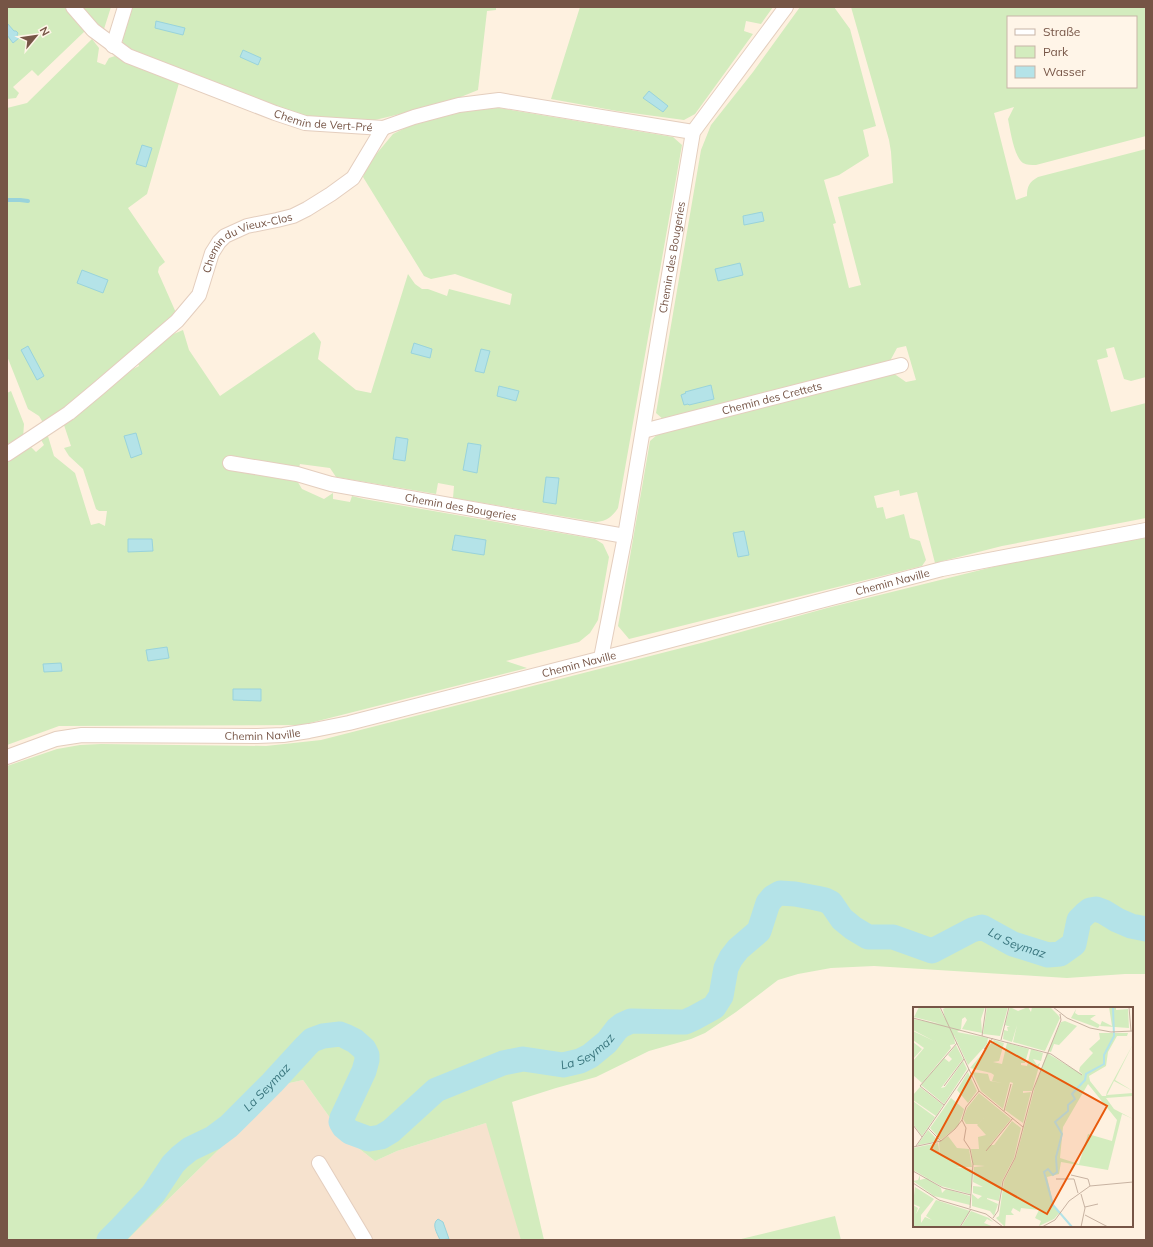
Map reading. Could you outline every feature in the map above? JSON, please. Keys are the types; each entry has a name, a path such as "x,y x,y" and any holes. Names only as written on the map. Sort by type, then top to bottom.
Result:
{"street":[{"name":"Chemin de Vert-Pré","path":"73,7 93,30 128,56 275,113 305,123 383,128 459,104 499,100 693,132"},
{"path":"113,46 125,7"},
{"name":"Chemin des Bougeries","path":"602,658 625,536 693,132 786,7"},
{"name":"Chemin du Vieux-Clos","path":"7,454 75,408 177,321 199,295 212,253 225,236 247,226 292,216 307,209 331,194 353,178 383,128"},
{"name":"Chemin des Crettets","path":"643,431 901,365"},
{"name":"Chemin des Bougeries","path":"230,463 297,474 331,484 625,536"},
{"name":"Chemin Naville","path":"7,757 56,739 82,735 250,736 309,731 349,723 942,569 1146,530"},
{"path":"319,1163 365,1240"}],"shaded area":[{"path":"303,1080 343,1136 375,1161 397,1151 486,1123 544,1240 127,1240 285,1084"}],"green space":[{"path":"7,7 64,7 85,31 38,76 32,70 13,87 19,93 16,98 7,99"},
{"path":"81,7 111,7 104,29 90,18"},
{"path":"130,7 496,7 496,10 487,11 478,90 446,103 375,120 357,122 310,118 280,111 145,57 123,44 122,30"},
{"path":"580,7 773,7 761,24 746,21 744,31 753,34 695,114 684,120 617,111 551,99"},
{"path":"800,7 834,7 850,29 876,126 863,130 869,156 839,175 824,180 836,223 833,224 849,288 861,285 838,197 893,183 889,140 851,7 1146,7 1146,136 1036,165 1029,165 1020,160 1013,142 1008,119 1014,107 994,113 1016,200 1027,196 1029,185 1038,177 1146,149 1146,377 1131,381 1124,379 1114,347 1106,349 1108,357 1097,360 1111,412 1146,403 1146,518 1002,546 935,563 917,492 900,496 899,490 874,496 877,508 883,507 886,519 904,514 910,538 920,541 926,560 922,566 629,639 618,626 650,441 658,434 893,373 906,382 916,380 906,346 897,348 890,361 664,420 656,413 701,150 711,125 753,72"},
{"path":"92,39 99,48 97,62 105,65 109,58 115,56 179,83 147,194 128,208 165,262 159,267 158,272 177,315 118,365 44,424 39,416 28,409 7,356 7,108 27,103"},
{"path":"499,108 673,137 682,145 618,508 609,518 596,522 453,498 454,486 438,483 436,494 336,477 330,468 300,464 296,479 302,489 324,499 333,493 333,499 350,502 352,496 595,539 603,544 609,557 598,620 590,633 579,642 506,661 527,668 302,725 59,726 7,745 7,459 29,445 36,452 44,445 40,438 47,433 54,456 75,473 91,525 99,523 105,526 107,511 99,511 96,509 83,469 69,456 64,448 71,446 63,422 129,371 139,366 137,361 169,336 183,330 189,350 220,396 314,332 321,342 318,359 356,390 371,393 408,274 415,284 422,289 428,289 447,296 449,289 510,305 512,294 455,274 431,279 424,276 363,177 368,164 393,134 409,126 459,111"},
{"path":"11,391 24,424 23,438 7,447 7,393"},
{"path":"1146,536 1146,974 1067,978 874,966 831,968 798,974 778,980 736,1012 705,1033 691,1039 649,1051 596,1077 512,1102 544,1240 521,1240 486,1123 397,1151 375,1161 343,1136 303,1080 285,1084 127,1240 7,1240 7,766 57,749 80,745 266,746 321,740 705,642 827,608 1021,560"},
{"path":"835,1216 841,1240 737,1240"}],"water":[{"path":"156,21 185,28 183,35 155,28"},
{"path":"7,23 14,31 18,33 17,35 19,38 13,43 7,35"},
{"path":"243,50 261,58 258,65 240,57"},
{"path":"649,91 668,106 663,112 643,98"},
{"path":"142,145 152,148 146,167 136,164"},
{"path":"762,212 764,221 744,225 743,216"},
{"path":"740,263 743,275 718,281 715,269"},
{"path":"82,270 108,280 103,293 77,283"},
{"path":"414,343 432,349 430,358 411,353"},
{"path":"28,346 44,376 37,380 21,350"},
{"path":"481,349 490,351 484,373 475,371"},
{"path":"711,385 714,399 684,405 681,395 686,393 685,392"},
{"path":"499,386 519,391 516,401 497,396"},
{"path":"136,433 142,454 131,458 124,436"},
{"path":"396,437 408,439 405,461 393,459"},
{"path":"468,443 481,445 477,473 463,470"},
{"path":"546,477 559,478 556,504 543,502"},
{"path":"744,531 749,555 738,557 733,533"},
{"path":"455,535 486,540 484,555 452,550"},
{"path":"128,539 152,539 153,551 128,552"},
{"path":"167,647 169,658 148,661 146,650"},
{"path":"61,663 62,671 44,672 43,664"},
{"path":"233,689 261,689 261,701 233,700"},
{"path":"438,1219 443,1222 449,1239 440,1240 435,1226"}],"waterway":[{"path":"7,200 28,201"},
{"name":"La Seymaz","path":"109,1240 153,1194 173,1164 180,1157 190,1149 213,1138 229,1126 312,1040 323,1036 340,1034 355,1041 364,1049 367,1055 364,1071 341,1122 350,1132 369,1139 381,1137 391,1131 436,1090 503,1063 523,1059 563,1065 580,1061 590,1056 607,1042 622,1025 631,1021 685,1022 714,1007 721,996 726,968 731,958 738,949 759,931 768,903 773,897 780,893 795,894 825,900 831,903 842,919 868,937 893,937 932,951 972,930 982,927 1013,944 1048,955 1060,954 1074,944 1079,920 1090,910 1096,909 1131,926 1146,929"}]}
